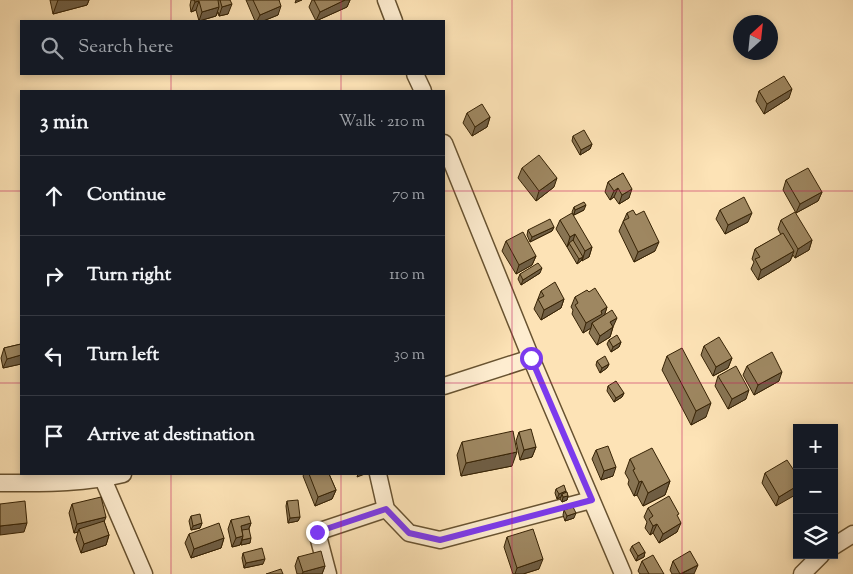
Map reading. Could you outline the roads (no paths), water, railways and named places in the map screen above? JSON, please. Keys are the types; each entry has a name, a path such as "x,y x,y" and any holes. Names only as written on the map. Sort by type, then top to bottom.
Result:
{"street":[{"path":"386,0 394,20"},
{"path":"416,75 423,90"},
{"path":"445,145 531,358 623,574"},
{"path":"445,386 531,358"},
{"path":"0,483 45,483 103,479 119,475"},
{"path":"378,475 386,509 409,533 440,540 592,500"},
{"path":"103,479 144,574"},
{"path":"328,574 317,532 386,509"},
{"path":"838,543 853,534"},
{"path":"802,574 817,559"}]}
